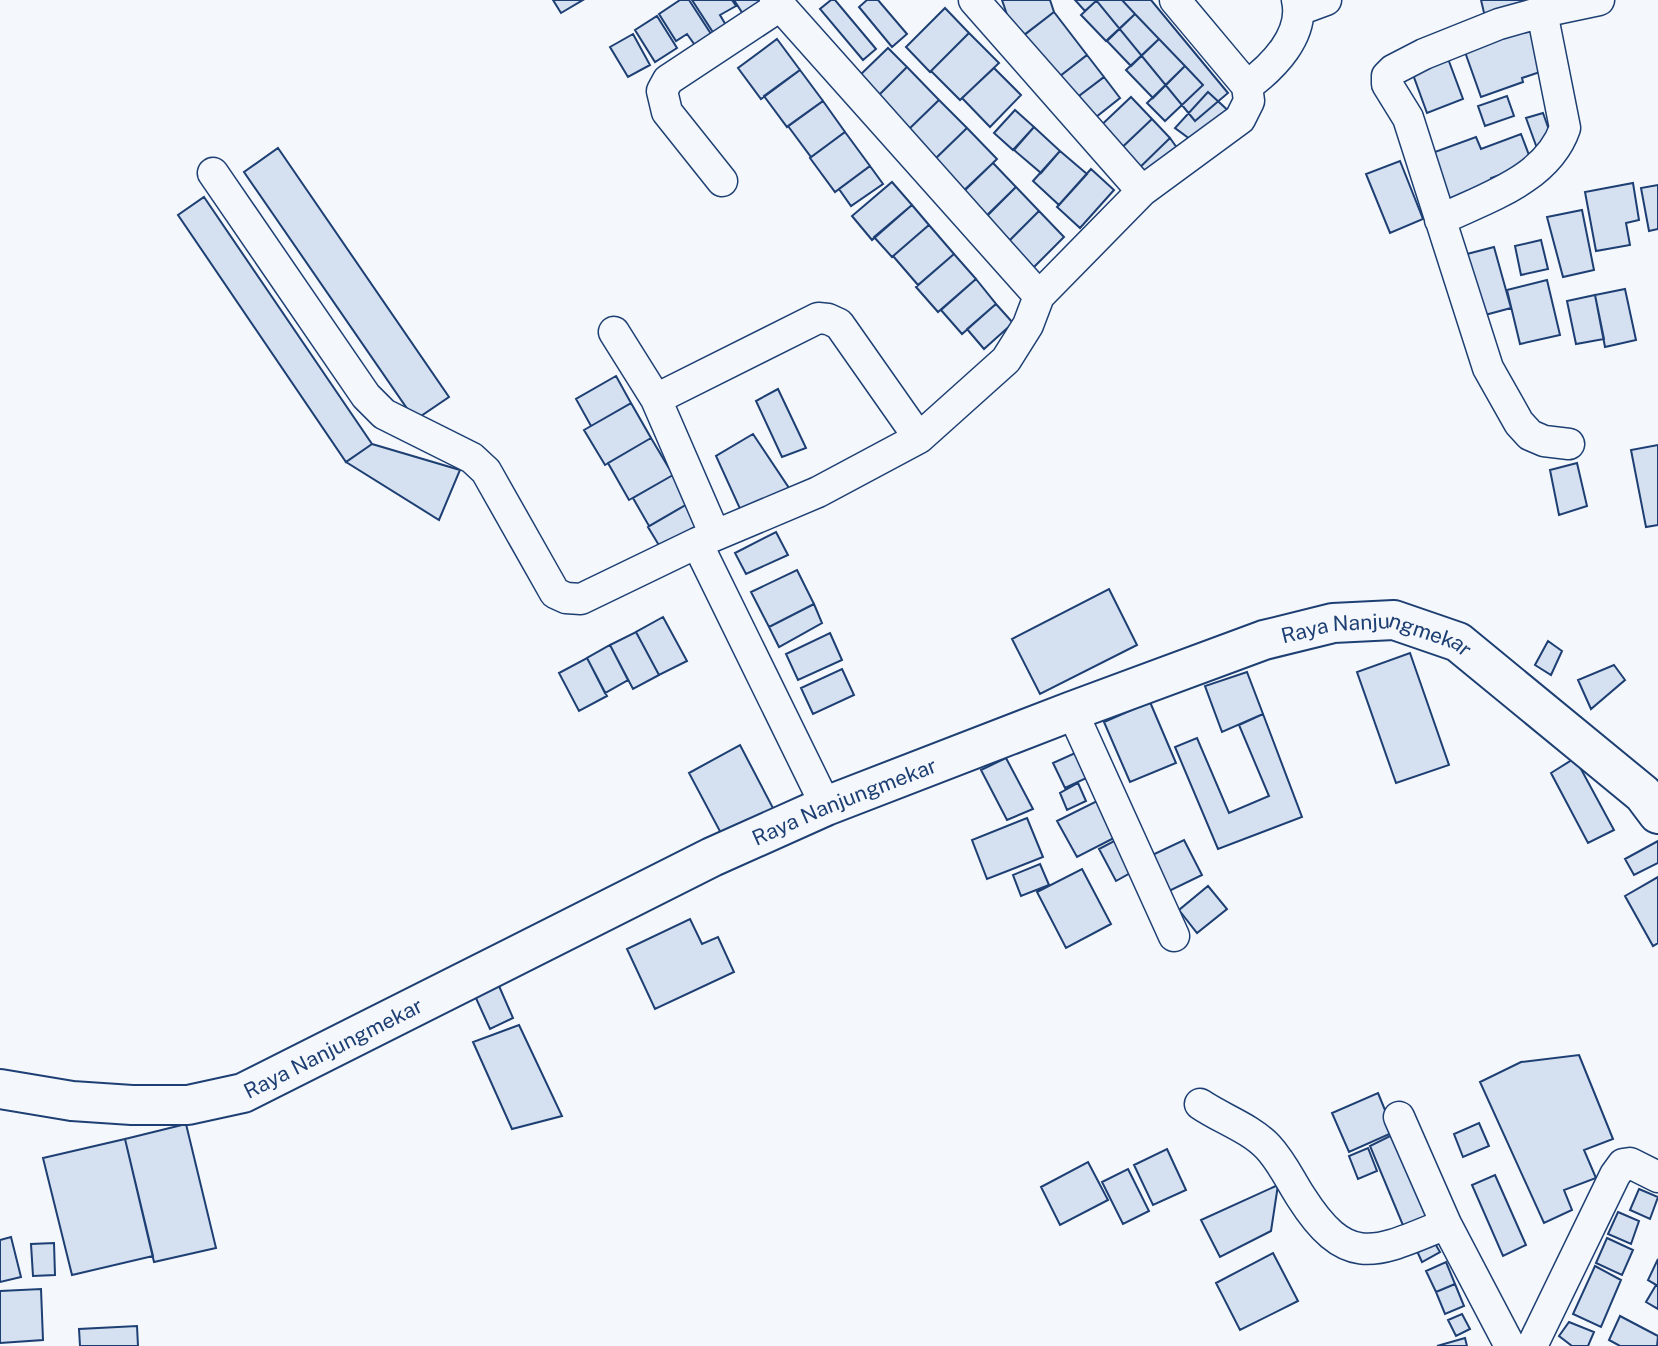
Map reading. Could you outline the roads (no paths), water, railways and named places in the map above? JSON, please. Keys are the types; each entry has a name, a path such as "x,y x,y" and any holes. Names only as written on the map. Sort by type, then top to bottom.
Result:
{"street":[{"path":"974,0 1142,191"},
{"path":"213,173 366,396 384,414 472,458 486,471 555,593 566,598 581,599 706,539 818,492 919,438 1006,360 1028,325 1039,296 1142,191 1240,119 1249,101 1247,86 1175,0"},
{"path":"1569,444 1544,441 1530,435 1519,423 1488,368 1408,118 1387,84 1387,76 1424,54 1499,24 1599,0"},
{"path":"722,181 667,112 662,91 668,80 778,3 1039,296"},
{"path":"1247,86 1289,45 1307,3"},
{"path":"1440,220 1521,181 1548,158 1559,144 1565,128 1542,12"},
{"path":"656,399 818,318 828,319 839,324 919,438"},
{"path":"614,332 656,399 706,539 826,806"},
{"name":"Raya Nanjungmekar","path":"0,1089 72,1101 132,1105 188,1105 243,1093 712,857 826,806 1264,640 1333,623 1394,620 1458,642 1653,798"},
{"path":"1072,711 1174,936"},
{"path":"1200,1104 1266,1145 1281,1163 1302,1199 1328,1230 1353,1248 1390,1247 1446,1224"},
{"path":"1399,1117 1446,1224 1510,1346"},
{"path":"1532,1346 1615,1175 1623,1164 1630,1163 1658,1177"}]}
